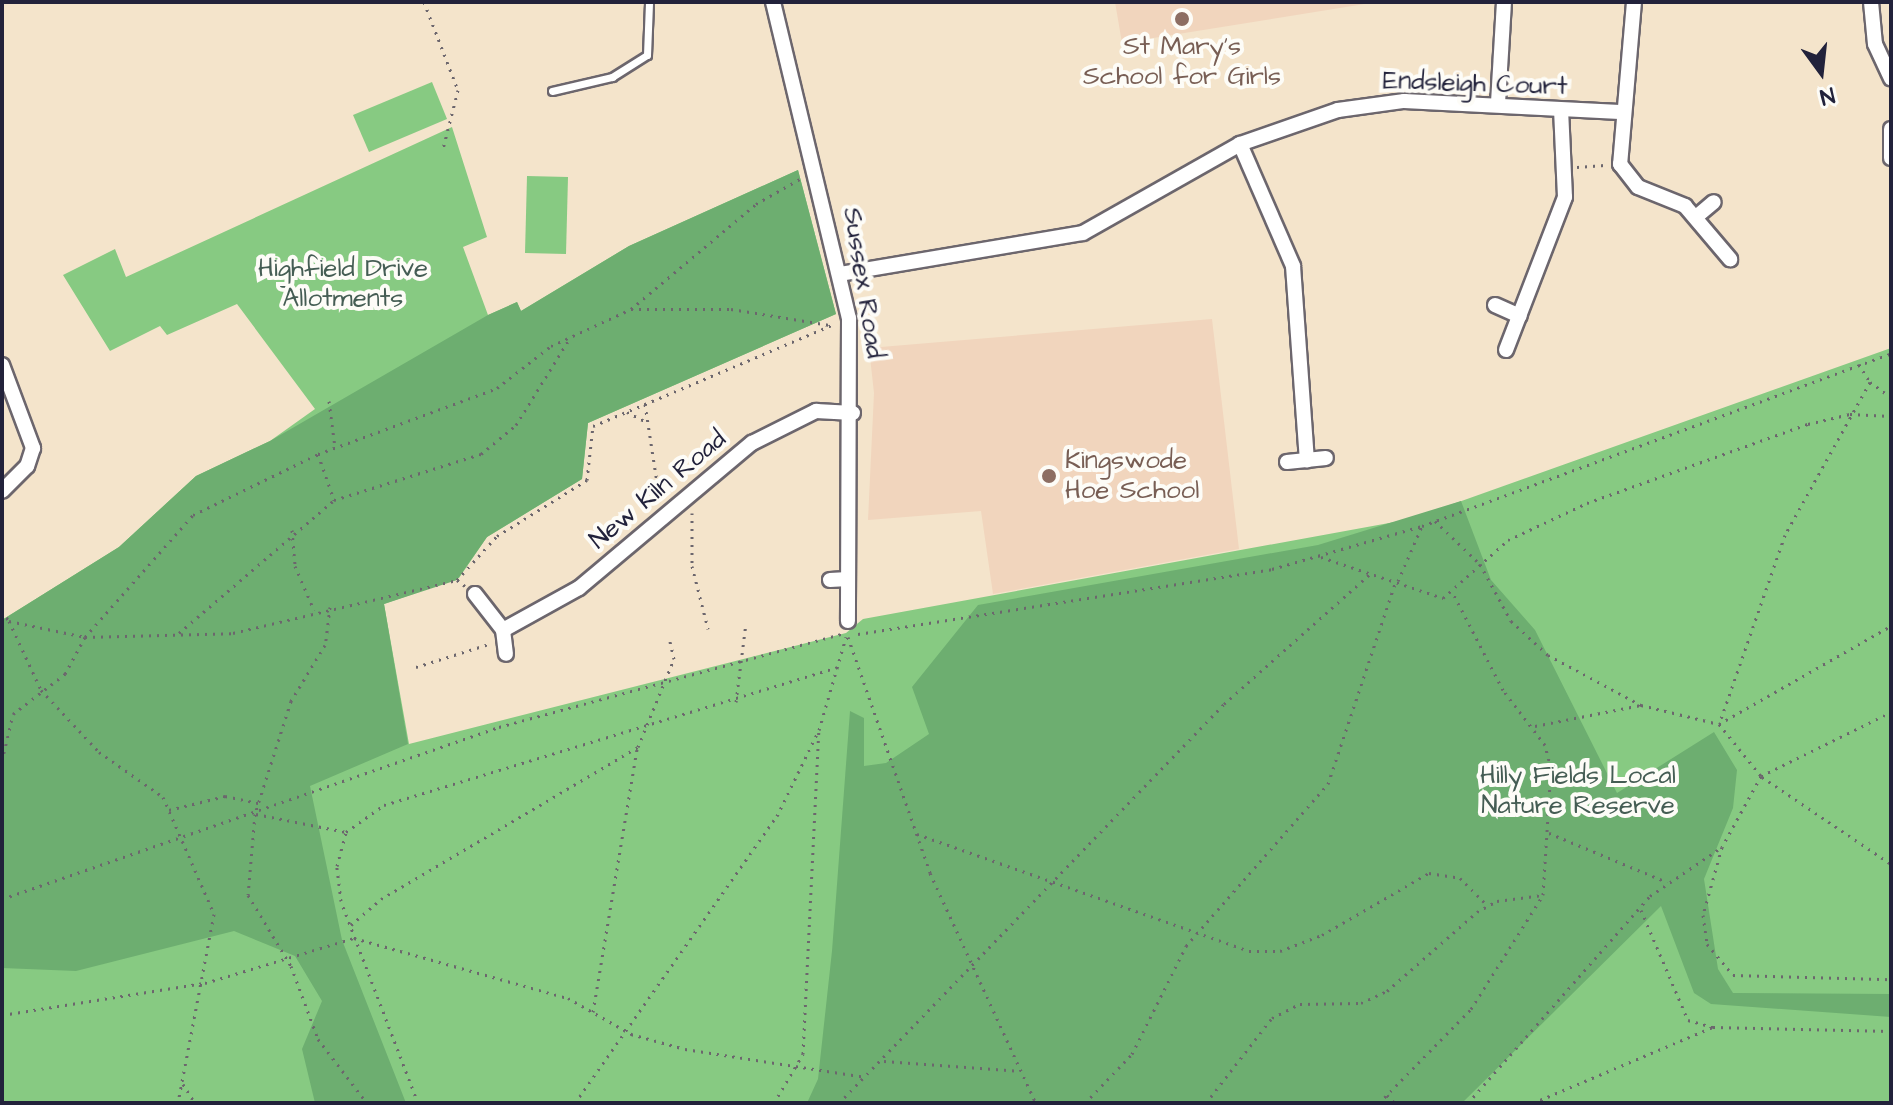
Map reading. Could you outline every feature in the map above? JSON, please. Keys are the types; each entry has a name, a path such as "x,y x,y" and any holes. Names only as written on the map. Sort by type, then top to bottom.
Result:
{"street":[{"name":"Sussex Road","path":"773,2 818,169 849,318 853,413 847,627"},
{"path":"1498,103 1504,2"},
{"path":"1634,2 1620,112 1620,164 1638,187 1696,217 1730,259"},
{"path":"1871,2 1875,44 1891,79"},
{"name":"Endsleigh Court","path":"840,274 1083,233 1240,144 1286,123 1371,104 1498,103 1620,112"},
{"path":"1506,350 1555,236 1565,168 1561,110"},
{"path":"1891,129 1891,158"},
{"path":"1240,144 1293,266 1307,460"},
{"path":"1696,217 1714,202"},
{"path":"1495,305 1520,316"},
{"path":"2,365 33,448 27,466 2,491"},
{"name":"New Kiln Road","path":"504,641 579,588 691,489 791,420 816,411 853,413"},
{"path":"1287,462 1326,458"},
{"path":"830,580 848,579"},
{"path":"475,594 504,641"}],"lane":[{"path":"552,91 612,77 647,55 649,2"}],"path":[{"path":"424,2 458,90 443,149"},
{"path":"1565,168 1620,164"},
{"path":"2,761 13,714 65,674 85,637 193,515 318,454 497,388 570,338 631,309 756,204 818,169"},
{"path":"631,309 731,309 830,325"},
{"path":"9,621 85,637 233,633 314,610 457,580 497,536 587,480 593,426 849,318"},
{"path":"178,634 292,530 334,500 481,454 516,425 570,338"},
{"path":"2,899 255,814 499,727 745,659 847,627 1315,557 1422,526 1891,353"},
{"path":"1859,364 1870,382 1891,397"},
{"path":"1719,724 1785,535 1870,382"},
{"path":"329,401 335,447"},
{"path":"645,404 654,495 667,511"},
{"path":"627,412 647,421"},
{"path":"1315,557 1443,598 1453,593 1508,540 1587,503 1850,414 1891,416"},
{"path":"318,454 334,500"},
{"path":"691,489 692,566 708,629"},
{"path":"1435,521 1480,564 1511,621 1548,655 1641,705 1719,724 1761,776 1891,864"},
{"path":"1085,1103 1132,1054 1201,929 1328,784 1397,581 1422,526"},
{"path":"292,530 295,566 314,610"},
{"path":"839,1103 972,972 1053,879 1224,704 1370,574"},
{"path":"457,580 475,594"},
{"path":"1379,1103 1471,1009 1543,895 1551,768 1534,726 1503,690 1453,593"},
{"path":"330,607 325,645 291,701 258,803 248,895 286,957 318,1039 367,1103"},
{"path":"2,611 41,690 99,752 163,797 178,840 214,914 205,983 178,1103"},
{"path":"736,702 745,659 746,623"},
{"path":"1719,724 1891,626"},
{"path":"575,1103 631,1034 777,816 819,730 847,627"},
{"path":"847,627 917,834 972,972 1036,1103"},
{"path":"416,667 504,641"},
{"path":"593,1012 638,747 650,727 674,659 670,641"},
{"path":"418,1103 350,926 337,866 346,832 384,805 736,702 838,667"},
{"path":"1534,726 1641,705"},
{"path":"1891,712 1761,776 1722,847 1703,915 1722,968 1742,978 1891,979"},
{"path":"774,1103 796,1066 809,994 819,730"},
{"path":"350,926 381,899 638,747"},
{"path":"168,811 225,796 258,803"},
{"path":"255,814 346,832"},
{"path":"1549,833 1669,883"},
{"path":"917,834 1201,929 1249,951 1280,951 1322,935 1429,873 1460,878 1488,906"},
{"path":"1468,1103 1640,908 1669,883 1722,847"},
{"path":"1206,1103 1272,1018 1300,1004 1361,1003 1387,991 1488,906 1543,895"},
{"path":"1640,908 1678,1005 1688,1020 1713,1027 1891,1031"},
{"path":"2,1015 205,983 354,938 568,998 631,1034 866,1077"},
{"path":"1533,1103 1713,1027"},
{"path":"883,1061 1020,1071"},
{"path":"183,1084 195,1103"},
{"path":"1387,1095 1395,1103"}],"shaded area":[{"name":"St Mary's School for Girls","path":"1115,2 1377,2 1122,43"},
{"name":"Kingswode Hoe School","path":"1212,319 1239,549 993,594 981,511 868,520 874,393 869,348"}],"green space":[{"path":"432,82 447,119 369,152 353,115"},
{"name":"Hilly Fields Local Nature Reserve","path":"452,127 487,237 463,247 488,315 517,302 521,311 629,246 798,170 836,314 588,423 582,479 487,537 459,578 384,604 409,744 846,633 863,619 1411,519 1891,348 1891,1103 2,1103 2,620 119,547 196,476 270,441 315,409 237,304 167,335 160,326 110,351 63,275 115,249 126,277"},
{"path":"798,170 836,314 588,423 582,479 487,537 457,580 384,604 408,744 310,786 342,940 406,1103 315,1103 302,1049 322,1001 295,956 234,931 76,971 2,968 2,620 119,547 196,476 270,441 488,315 517,302 521,311 629,246"},
{"path":"527,176 568,177 566,254 525,253"},
{"path":"1461,501 1491,580 1535,630 1617,793 1714,732 1737,770 1733,808 1704,879 1718,969 1733,993 1891,994 1891,1017 1711,1004 1694,993 1661,906 1462,1103 807,1103 818,1079 832,951 850,711 864,718 864,766 886,763 929,734 912,687 978,605 1318,545"}],"place":[{"name":"St Mary's School for Girls","path":"1182,19"},
{"name":"Kingswode Hoe School","path":"1049,476"}],"park label":[{"name":"Highfield Drive Allotments","path":"343,284"}]}
